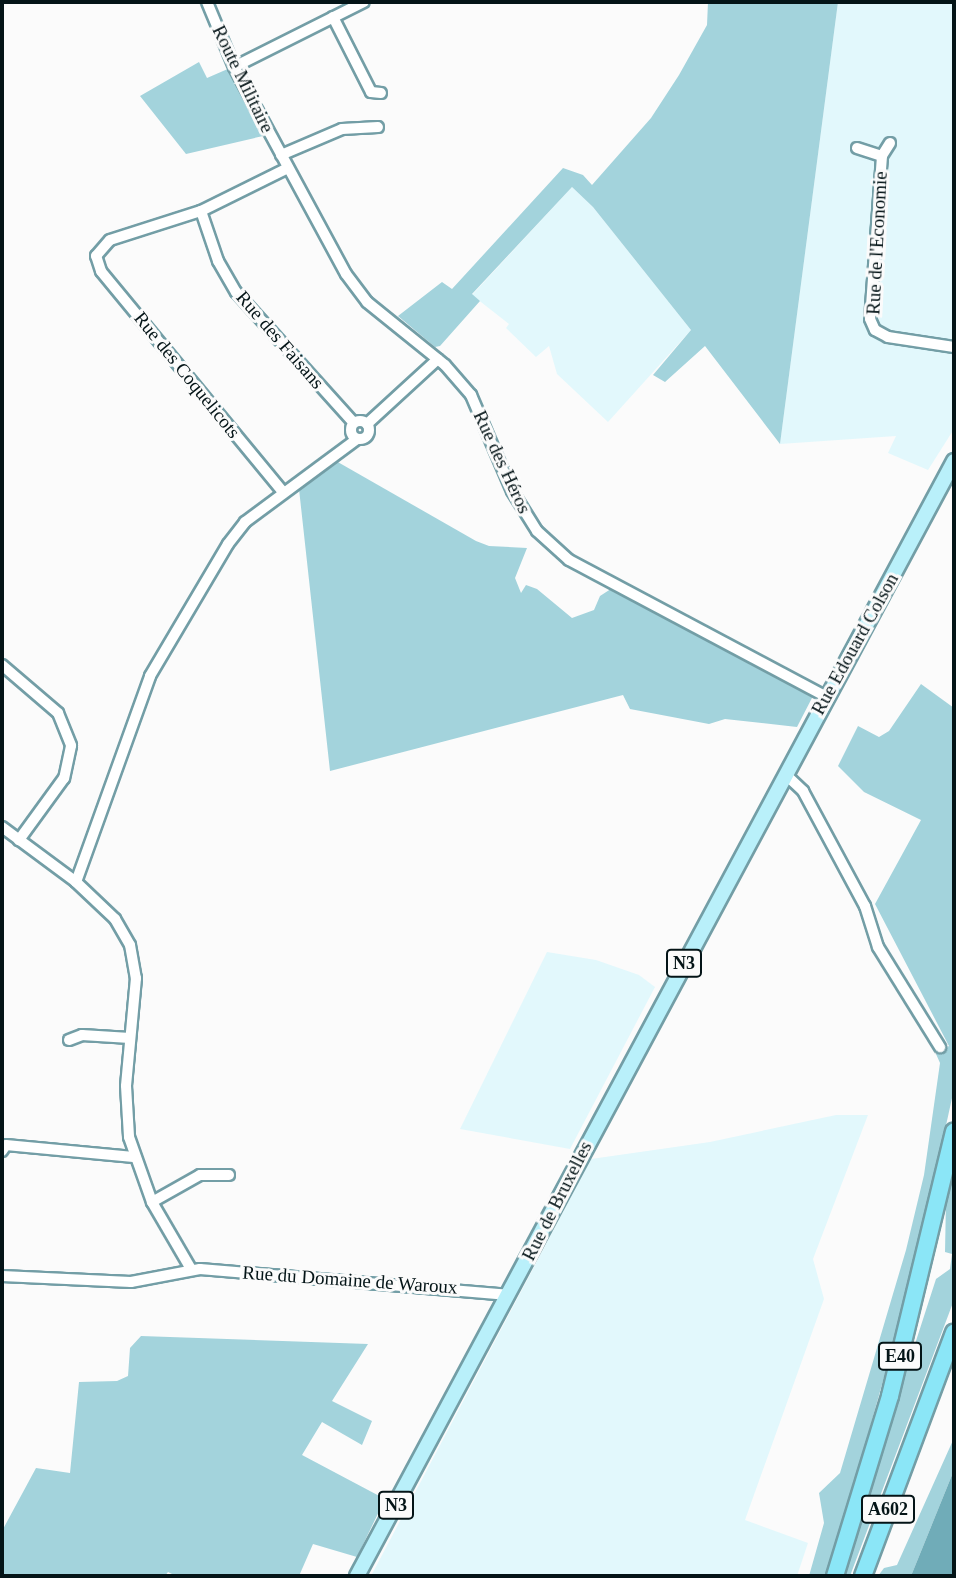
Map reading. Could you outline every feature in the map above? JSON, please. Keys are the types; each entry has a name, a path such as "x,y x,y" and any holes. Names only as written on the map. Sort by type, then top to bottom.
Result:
{"highway":[{"name":"E40","path":"835,1576 890,1396 954,1132"},
{"name":"A602","path":"863,1576 954,1332"},
{"path":"914,1442 926,1428 954,1355"}],"main road":[{"name":"Rue Edouard Colson","path":"755,825 954,461"},
{"name":"Rue de Bruxelles","path":"357,1576 509,1295 755,825"}],"street":[{"name":"Route Militaire","path":"207,2 234,67 288,167"},
{"path":"234,67 364,2"},
{"path":"333,17 371,92 382,93"},
{"name":"Route Militaire","path":"281,155 342,129 378,127"},
{"name":"Rue de l'Economie","path":"890,143 882,156 870,319 875,330 888,337 954,347"},
{"name":"Rue de l'Economie","path":"857,148 882,156"},
{"path":"201,211 288,167"},
{"name":"Rue des Héros","path":"288,167 356,289 438,359 471,395 521,508 550,543 569,560 827,697"},
{"name":"Rue des Coquelicots","path":"201,211 110,240 96,256 101,271 283,492"},
{"name":"Rue des Faisans","path":"201,211 218,261 236,292 354,423"},
{"path":"358,439 351,432 354,423 367,424 438,359"},
{"path":"76,882 150,676 245,522 358,439 368,436 367,424"},
{"path":"2,665 58,713 71,746 64,778 19,840"},
{"path":"785,774 803,791 865,905 878,947 940,1047"},
{"path":"2,827 76,882 115,919 130,946 136,978 126,1110 133,1157 152,1202 191,1269"},
{"path":"69,1040 82,1035 130,1038"},
{"path":"2,1151 6,1145 133,1157"},
{"path":"152,1202 200,1175 229,1175"},
{"name":"Rue du Domaine de Waroux","path":"2,1276 131,1282 191,1269 509,1295"}],"shaded area":[{"path":"708,2 838,2 780,444 705,346 665,382 653,375 691,330 593,207 572,187 472,294 480,301 440,346 435,347 398,316 442,282 452,289 563,168 583,175 592,185 651,118 679,75 707,25"},
{"path":"838,2 954,2 954,429 928,470 888,453 896,436 780,444"},
{"path":"199,62 207,78 230,68 263,136 186,154 140,96"},
{"path":"572,187 593,207 691,330 608,422 557,374 549,346 536,357 506,328 509,324 472,295"},
{"path":"336,461 476,541 489,546 527,548 515,578 521,593 526,585 537,589 572,618 594,610 600,596 617,585 813,696 797,727 725,719 709,724 630,709 623,695 330,771 299,489"},
{"path":"921,684 954,708 954,1089 914,1271 839,1537 826,1576 809,1576 824,1523 819,1493 840,1473 906,1250 924,1175 940,1063 936,1054 949,1046 875,904 921,820 864,792 838,766 858,726 879,737 889,731"},
{"path":"547,952 596,960 639,975 655,987 570,1149 460,1129"},
{"path":"836,1115 868,1115 813,1259 824,1299 745,1520 808,1543 797,1576 371,1576 591,1159 710,1142"},
{"path":"954,1159 954,1300 850,1576 840,1576 936,1279 950,1269 952,1254 945,1252 946,1200"},
{"path":"141,1336 368,1344 332,1401 372,1421 362,1445 322,1422 302,1455 385,1499 357,1557 313,1544 299,1576 176,1576 168,1572 165,1576 2,1576 2,1531 36,1468 70,1473 79,1382 117,1381 128,1376 130,1348"},
{"path":"954,1438 954,1470 911,1576 878,1576 884,1568 897,1565"},
{"path":"954,1470 954,1576 911,1576"}]}
